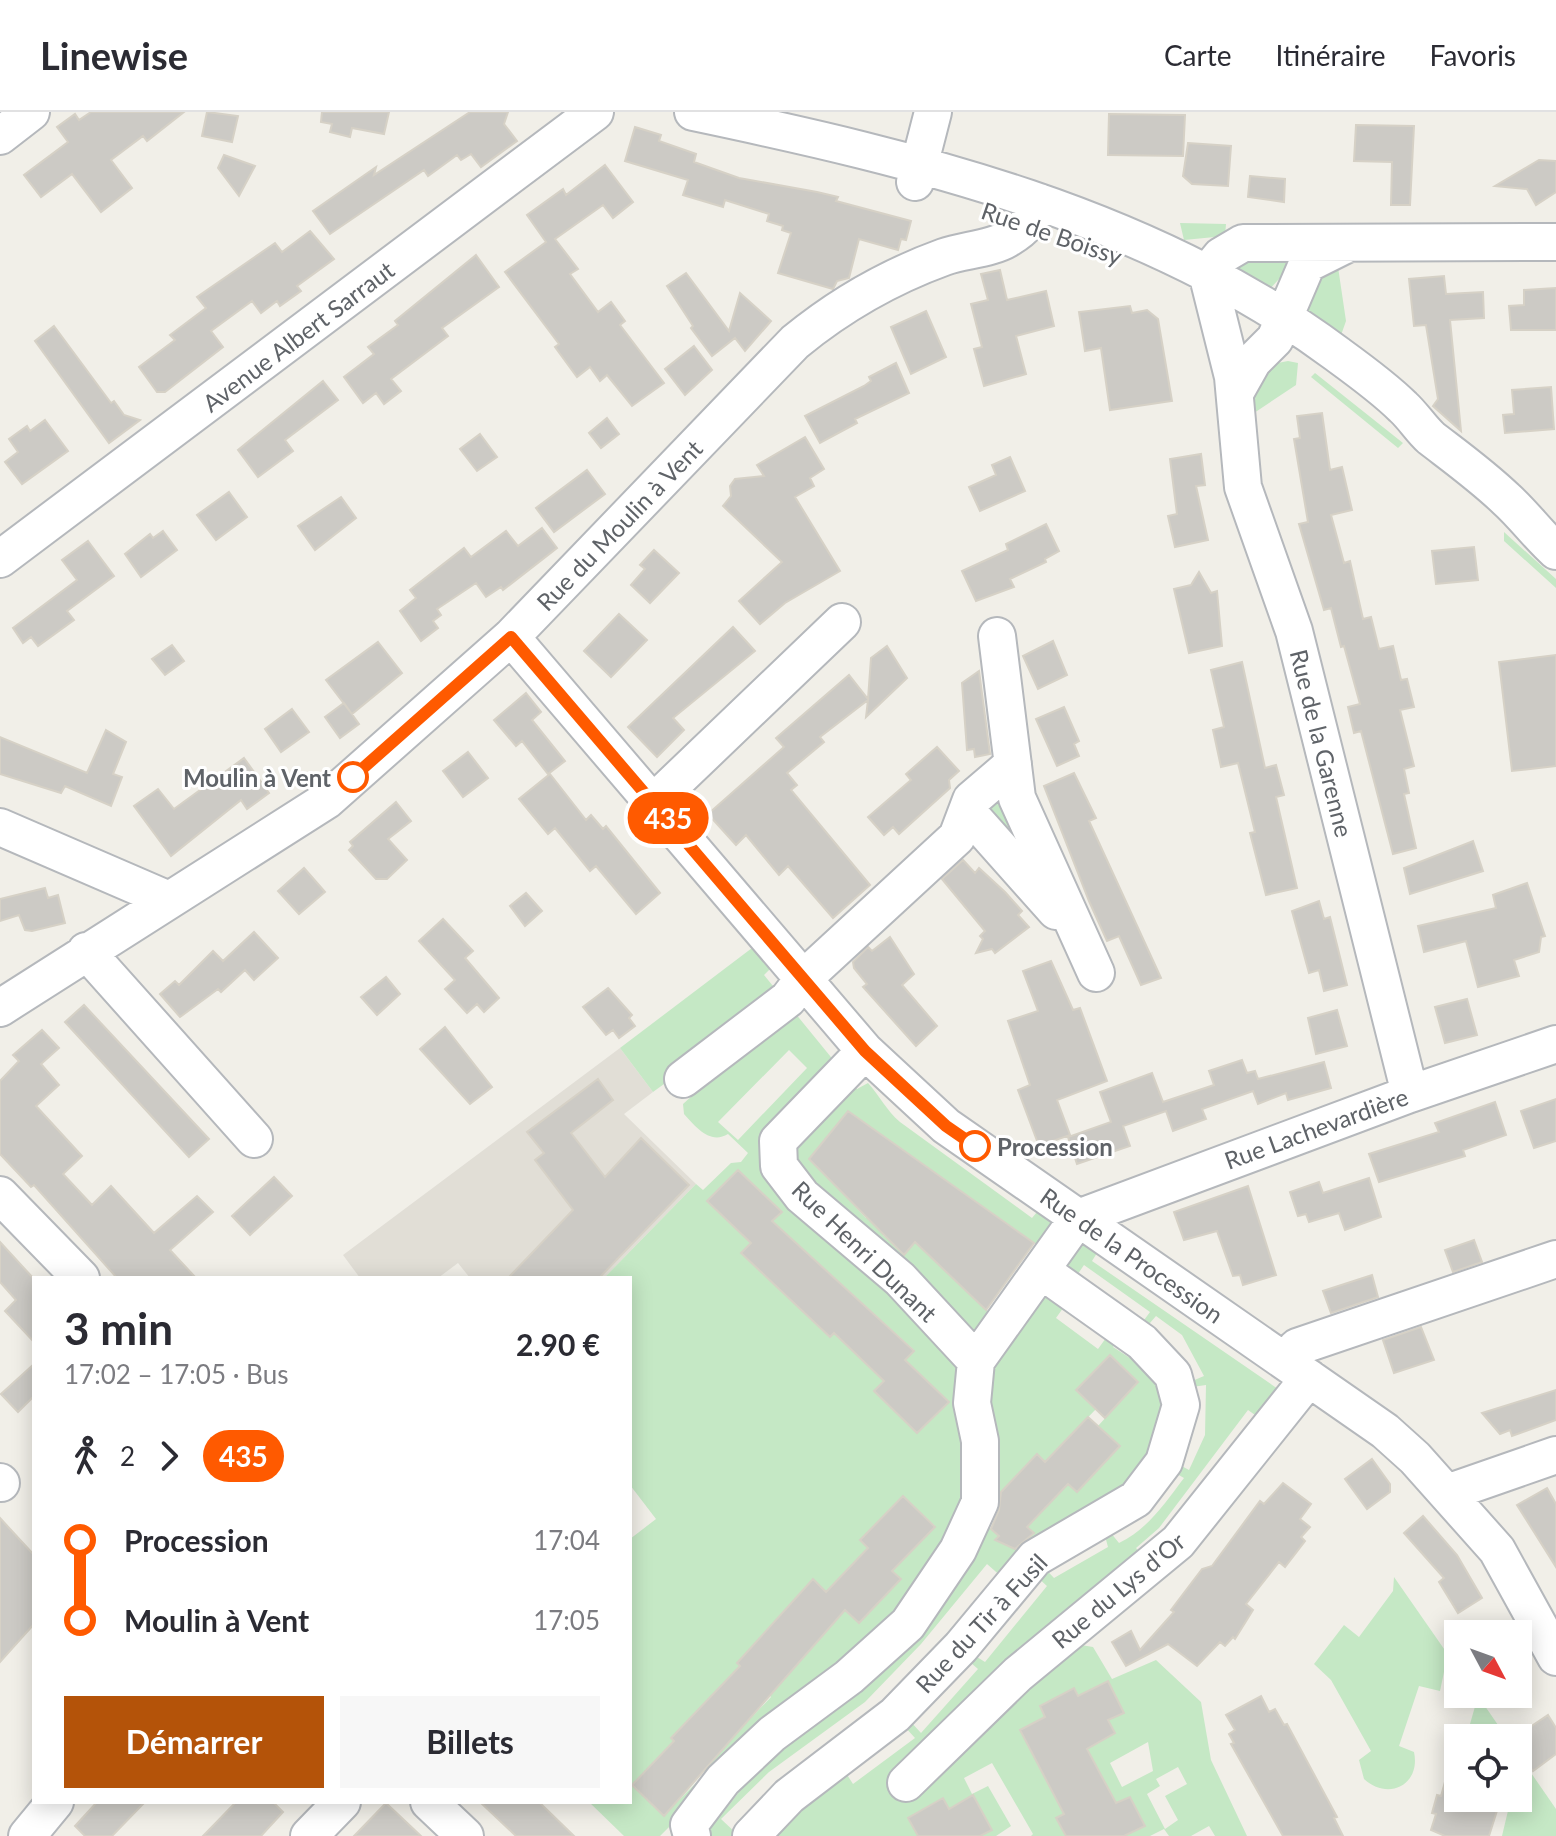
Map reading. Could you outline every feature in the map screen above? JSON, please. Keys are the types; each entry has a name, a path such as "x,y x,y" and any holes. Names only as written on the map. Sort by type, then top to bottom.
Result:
{"street":[{"path":"0,136 31,112"},
{"name":"Avenue Albert Sarraut","path":"0,559 595,112"},
{"name":"Rue de Boissy","path":"694,112 761,124 992,200 1131,235 1210,288 1277,323 1391,418 1431,460 1487,507 1550,546"},
{"path":"916,175 933,112"},
{"path":"969,248 986,226 992,200"},
{"name":"Rue du Moulin à Vent","path":"0,1008 327,800 511,637 795,342 834,310 918,267 969,248 1006,241 1035,212"},
{"path":"1210,288 1221,256 1243,243 1556,242"},
{"path":"1235,393 1277,323 1307,264 1349,243"},
{"name":"Rue de la Garenne","path":"1210,288 1235,393 1243,487 1294,631 1410,1094"},
{"path":"655,801 842,622"},
{"path":"997,636 1017,798 1096,973"},
{"name":"Rue de la Procession","path":"511,637 655,801 865,1051 946,1126 1385,1431 1447,1493 1497,1550 1554,1649"},
{"path":"683,1079 788,999 804,978 957,837 971,800 1013,764"},
{"path":"967,811 1079,938"},
{"path":"0,827 169,900"},
{"path":"86,951 254,1139"},
{"name":"Rue Lachevardière","path":"1078,1218 1410,1094 1556,1044"},
{"name":"Rue Henri Dunant","path":"865,1051 778,1141 779,1166 802,1196 900,1279 976,1361"},
{"path":"0,1195 79,1276"},
{"path":"692,1836 689,1825 723,1780 772,1734 849,1677 908,1624 968,1534 980,1502 980,1441 972,1403 976,1361 1078,1218"},
{"name":"Rue du Lys d'Or","path":"906,1783 1018,1674 1178,1542 1297,1369 1297,1347 1556,1259"},
{"name":"Rue du Tir à Fusil","path":"751,1836 789,1796 895,1715 961,1647 1035,1558 1128,1505 1163,1465 1172,1446 1181,1405 1173,1375 1142,1342 1042,1271"},
{"path":"1447,1493 1556,1455"},
{"path":"27,1836 53,1804"},
{"path":"431,1804 465,1836"}],"shaded area":[{"path":"620,1048 653,1092 624,1114 696,1184 606,1276 468,1276 458,1263 441,1276 359,1276 343,1255"}],"green space":[{"path":"1180,223 1226,224 1225,236 1184,240"},
{"path":"1288,254 1291,266 1268,291 1241,278 1239,261"},
{"path":"1338,267 1346,321 1340,338 1314,321 1308,310 1312,280"},
{"path":"1288,361 1298,363 1296,385 1251,415 1248,385 1268,365"},
{"path":"1315,373 1403,443 1398,448 1311,377"},
{"path":"1504,532 1556,579 1556,588 1504,541"},
{"path":"1000,793 1033,857 984,808"},
{"path":"752,948 770,969 764,975 857,1089 868,1083 900,1122 1032,1218 1037,1212 1097,1253 1092,1261 1278,1389 1262,1420 1248,1410 1159,1528 1136,1548 1144,1557 1068,1624 1081,1645 1093,1647 1112,1679 1156,1660 1201,1702 1211,1760 1247,1836 1215,1836 1209,1826 1191,1836 1169,1836 1164,1829 1150,1836 1124,1836 1145,1826 1130,1797 1114,1804 1102,1777 1089,1783 1082,1767 1093,1761 1087,1749 1114,1733 1108,1720 1124,1712 1107,1681 1081,1699 1074,1688 1040,1706 1045,1717 1020,1730 1038,1765 1054,1757 1063,1778 1049,1785 1067,1812 1057,1818 1066,1836 1031,1836 1033,1834 992,1763 964,1778 972,1794 988,1786 1011,1826 996,1836 767,1836 759,1828 789,1796 900,1710 921,1733 978,1669 957,1651 961,1647 985,1662 1047,1586 1026,1567 1011,1585 987,1564 921,1644 865,1702 769,1772 721,1819 739,1836 686,1836 672,1824 660,1836 624,1836 591,1804 632,1804 632,1785 632,1537 656,1519 632,1488 632,1276 606,1276 696,1184 703,1190 731,1163 741,1162 748,1153 728,1134 709,1136 693,1124 684,1114 683,1104 693,1095 675,1076 653,1092 620,1048","holes":["789,1050 807,1068 738,1140 718,1122","838,1077 850,1089 794,1148 783,1137","848,1111 1036,1244 989,1312 931,1257 936,1248 918,1237 904,1254 883,1235 892,1220 875,1205 866,1218 846,1197 853,1188 835,1176 830,1178 810,1158","738,1170 781,1211 772,1221 914,1350 884,1381 834,1333 829,1337 742,1253 751,1243 708,1201","786,1174 802,1196 814,1184 859,1221 849,1235 862,1246 853,1255 821,1232 775,1183","878,1258 909,1290 922,1279 963,1325 939,1347 868,1269","1084,1265 1150,1312 1133,1335 1137,1338 1156,1316 1182,1335 1204,1376 1178,1387 1165,1365 1142,1342 1130,1358 1113,1347 1125,1330 1090,1306 1116,1324 1098,1349 1056,1318 1073,1294 1067,1290","1018,1303 1032,1313 1007,1348 993,1337","1110,1355 1138,1382 1098,1426 1119,1447 1077,1492 1068,1484 1035,1519 1004,1489 1037,1455 1045,1462 1096,1409 1076,1390","1206,1385 1205,1435 1189,1470 1167,1458 1164,1462 1155,1451 1164,1424 1164,1398 1178,1389","1148,1463 1163,1466 1184,1478 1147,1523 1119,1543 1102,1522 1106,1519 1103,1503 1124,1493","903,1496 935,1526 892,1571 900,1580 859,1622 845,1610 769,1694 771,1697 702,1769 706,1773 664,1815 632,1785 674,1741 671,1738 740,1666 738,1663 813,1579 826,1592 868,1548 860,1540","993,1498 1034,1533 1017,1550 996,1540 1008,1525 1001,1518 992,1530 980,1520","1089,1511 1101,1521 1108,1547 1054,1578 1035,1558 1028,1565 1018,1555 1051,1529","958,1551 971,1558 935,1617 914,1640 855,1694 760,1765 725,1810 709,1801 738,1764 774,1733 832,1691 882,1647 934,1586","895,1716 915,1738 853,1784 837,1759","1148,1742 1153,1771 1122,1787 1110,1763","1178,1767 1187,1784 1165,1796 1178,1820 1165,1829 1147,1794 1160,1786 1156,1779"]},
{"path":"1394,1577 1444,1649 1444,1672 1440,1691 1419,1686 1399,1746 1414,1752 1413,1773 1401,1786 1383,1789 1364,1779 1359,1760 1371,1751 1331,1680 1314,1664 1344,1625 1359,1637 1393,1591"},
{"path":"1475,1708 1486,1708 1497,1724 1470,1724"},
{"path":"1532,1774 1556,1809 1556,1836 1502,1836 1508,1812 1532,1812"}],"building":[{"path":"91,112 184,112 147,141 143,136 111,160 132,188 101,212 72,174 41,197 24,175 68,142 57,127 75,114 79,120"},
{"path":"207,112 238,116 232,142 202,136"},
{"path":"322,112 389,112 384,134 352,128 350,137 330,132 332,124 321,122"},
{"path":"470,112 508,112 504,124 517,141 481,167 471,154 461,160 457,155 428,176 424,170 330,234 313,211 376,167 374,175"},
{"path":"1109,114 1185,115 1183,156 1108,155"},
{"path":"1356,125 1414,126 1410,205 1391,205 1392,162 1354,161"},
{"path":"635,127 661,135 659,141 696,154 694,162 739,178 838,197 836,201 911,221 906,240 901,239 898,250 859,239 849,278 837,281 833,289 778,273 791,233 782,230 783,226 767,221 769,214 725,200 723,207 683,195 688,180 625,161"},
{"path":"1188,143 1231,146 1228,186 1192,184 1183,176"},
{"path":"224,155 255,166 239,196 218,168"},
{"path":"1539,160 1556,161 1556,192 1536,205 1527,189 1495,186"},
{"path":"605,165 633,202 613,218 603,205 555,239 578,269 570,274 598,312 611,302 625,321 620,325 664,383 632,406 607,375 600,381 590,367 577,377 555,347 559,344 505,272 546,242 527,215 563,189 566,195"},
{"path":"1250,176 1285,179 1284,202 1248,197"},
{"path":"310,231 334,259 297,286 301,291 280,306 277,301 261,313 252,301 211,331 223,347 165,392 157,392 139,367 175,340 170,335 206,308 197,297 275,243 282,252"},
{"path":"476,255 499,287 442,328 448,336 391,379 401,391 384,404 376,393 363,403 344,377 374,354 368,347 398,325 395,321"},
{"path":"1000,270 1007,300 1046,291 1054,326 1016,336 1026,374 984,386 974,349 982,347 971,304 988,300 981,274"},
{"path":"686,273 729,331 740,293 771,321 745,351 735,338 712,356 691,328 693,326 667,286"},
{"path":"1444,276 1446,294 1483,292 1484,318 1450,320 1461,431 1433,406 1438,399 1426,325 1414,326 1409,279"},
{"path":"1556,288 1556,330 1511,330 1509,306 1524,305 1524,290"},
{"path":"1130,306 1132,313 1147,310 1158,319 1172,401 1110,410 1101,348 1085,351 1079,312"},
{"path":"926,311 946,357 911,374 891,327"},
{"path":"54,326 111,403 114,401 124,415 140,420 109,443 35,341"},
{"path":"694,346 712,370 685,395 665,369"},
{"path":"896,363 909,393 855,419 857,423 820,443 805,416 864,386 871,381 869,377"},
{"path":"323,381 338,400 285,440 293,451 258,477 238,450"},
{"path":"1551,387 1554,429 1505,433 1503,415 1514,414 1512,390"},
{"path":"1322,413 1330,470 1342,467 1352,510 1331,515 1344,563 1350,561 1363,619 1371,617 1379,649 1393,646 1401,680 1407,679 1414,707 1400,710 1414,766 1404,769 1409,793 1404,794 1416,848 1393,854 1361,731 1354,733 1348,707 1360,704 1344,646 1341,647 1331,608 1324,610 1299,524 1308,522 1294,439 1300,438 1297,416"},
{"path":"607,418 619,434 601,448 589,433"},
{"path":"45,420 68,451 22,484 5,462 18,452 9,439 27,426 30,431"},
{"path":"480,434 497,457 477,471 460,449"},
{"path":"805,437 824,469 810,478 814,486 795,497 840,571 785,603 760,624 739,601 782,562 723,506 731,496 730,486 735,479 764,476 757,465"},
{"path":"1201,454 1205,485 1196,486 1208,540 1175,547 1168,516 1177,514 1170,459"},
{"path":"1010,457 1025,491 980,511 969,487 996,475 992,465"},
{"path":"587,470 605,494 554,532 536,508"},
{"path":"229,492 247,517 216,540 197,515"},
{"path":"341,497 356,518 315,550 298,526"},
{"path":"1046,524 1059,551 1045,559 1046,562 1010,579 1014,587 976,601 962,571 1008,550 1006,544"},
{"path":"542,528 557,548 503,590 501,587 486,597 476,583 437,609 441,615 433,621 438,628 421,641 400,611 416,598 410,590 464,548 471,557 506,531 518,546"},
{"path":"163,531 177,550 141,577 125,554 150,534 153,538"},
{"path":"88,541 114,576 67,611 74,620 38,646 31,637 23,643 13,628 77,580 62,560"},
{"path":"1474,547 1478,580 1436,584 1432,551"},
{"path":"654,550 679,573 650,603 631,585 645,569 640,565"},
{"path":"1199,572 1211,593 1217,591 1222,646 1189,653 1174,589 1191,585"},
{"path":"619,614 647,640 611,677 584,651"},
{"path":"733,627 755,651 673,718 684,730 657,757 628,727"},
{"path":"1053,641 1067,675 1038,689 1023,656"},
{"path":"378,642 402,673 352,714 326,680"},
{"path":"172,645 184,661 165,675 152,659"},
{"path":"887,646 907,678 866,717 868,700 820,737 824,742 787,773 797,785 791,790 870,885 833,918 788,866 779,875 746,835 736,845 708,814 784,747 776,738 849,675 868,699 871,658"},
{"path":"1556,655 1556,766 1512,771 1499,662"},
{"path":"1242,662 1265,768 1276,765 1284,795 1276,797 1297,888 1266,895 1250,833 1255,832 1238,763 1221,767 1213,730 1224,727 1211,670"},
{"path":"979,671 990,754 975,757 974,749 967,750 962,683"},
{"path":"526,693 541,712 532,720 565,761 548,774 522,741 516,746 494,720"},
{"path":"344,703 359,724 340,738 325,717"},
{"path":"1064,707 1079,741 1074,744 1079,756 1057,766 1036,719"},
{"path":"292,709 309,732 281,752 265,729"},
{"path":"106,730 126,742 113,774 122,777 111,806 65,786 61,793 0,774 0,737 87,773"},
{"path":"937,747 959,771 949,780 950,788 899,834 893,827 884,835 868,817 911,780 906,774"},
{"path":"468,752 488,778 463,797 443,771"},
{"path":"244,758 269,793 247,809 241,800 171,856 134,806 158,789 174,809"},
{"path":"1074,773 1096,818 1089,821 1161,978 1141,985 1119,936 1107,941 1089,901 1044,786"},
{"path":"550,774 586,820 591,815 603,829 606,826 660,893 636,914 596,866 590,871 555,828 548,834 519,799"},
{"path":"396,802 411,821 388,839 407,860 387,879 376,879 349,850 353,846 350,842"},
{"path":"1473,841 1483,871 1410,894 1404,868"},
{"path":"963,860 975,873 979,868 1005,892 1022,911 1018,915 1029,927 995,953 992,949 976,953 983,939 980,936 985,931 942,879"},
{"path":"304,868 325,892 299,914 278,891"},
{"path":"1527,883 1545,936 1541,937 1539,952 1514,960 1519,976 1478,987 1466,941 1424,952 1418,926 1496,908 1493,895"},
{"path":"45,888 48,898 58,895 65,923 32,931 25,930 19,915 0,921 0,899"},
{"path":"526,893 542,911 525,926 510,906"},
{"path":"1319,901 1324,919 1330,917 1347,985 1324,991 1319,970 1309,973 1292,911"},
{"path":"443,919 473,951 465,958 499,998 484,1012 477,1004 467,1013 445,989 455,980 419,941"},
{"path":"254,932 278,958 254,980 245,970 221,992 218,989 180,1017 160,994 175,981 179,985 213,951 223,961"},
{"path":"890,937 914,974 902,985 937,1026 916,1046 863,987 867,984 854,968 853,962 868,947 872,951"},
{"path":"1051,961 1073,1010 1080,1008 1107,1081 1057,1100 1070,1135 1039,1146 1018,1090 1030,1085 1008,1021 1038,1011 1023,971"},
{"path":"386,977 400,994 377,1015 361,997"},
{"path":"608,988 632,1015 629,1018 635,1026 619,1038 613,1030 606,1035 583,1007"},
{"path":"1467,999 1477,1035 1445,1043 1435,1007"},
{"path":"84,1005 209,1139 189,1157 65,1022"},
{"path":"1337,1010 1347,1046 1316,1054 1308,1018"},
{"path":"445,1027 492,1087 470,1104 420,1049"},
{"path":"42,1030 59,1048 41,1064 59,1085 36,1106 82,1156 63,1174 92,1205 111,1186 154,1233 197,1196 213,1212 170,1250 194,1276 115,1276 34,1185 31,1187 0,1154 0,1081 19,1061 13,1055"},
{"path":"1242,1060 1247,1073 1255,1071 1258,1079 1324,1062 1331,1088 1288,1100 1286,1093 1258,1104 1253,1091 1202,1109 1206,1119 1173,1131 1166,1111 1123,1126 1130,1146 1077,1164 1068,1137 1111,1122 1100,1092 1152,1073 1163,1102 1214,1085 1209,1071"},
{"path":"598,1079 613,1100 571,1133 605,1177 641,1138 689,1185 601,1276 510,1276 573,1210 535,1160 544,1153 527,1132"},
{"path":"1556,1099 1556,1141 1534,1148 1521,1111"},
{"path":"1495,1102 1506,1135 1463,1150 1465,1156 1379,1182 1369,1154 1439,1132 1435,1123"},
{"path":"848,1111 1034,1243 986,1310 915,1242 904,1255 809,1159"},
{"path":"738,1170 782,1212 772,1221 914,1351 905,1360 949,1402 917,1433 874,1391 884,1381 834,1333 830,1337 741,1253 751,1243 707,1201"},
{"path":"274,1177 292,1196 250,1235 232,1216"},
{"path":"1369,1178 1381,1217 1345,1230 1339,1213 1309,1222 1306,1214 1298,1216 1290,1192 1319,1182 1323,1193"},
{"path":"1248,1186 1276,1275 1243,1285 1240,1275 1233,1276 1217,1231 1184,1240 1174,1212"},
{"path":"1474,1240 1482,1262 1453,1272 1445,1250"},
{"path":"0,1242 32,1277 32,1340 5,1311 16,1300 0,1282"},
{"path":"1372,1275 1378,1297 1331,1313 1323,1291"},
{"path":"1421,1327 1434,1360 1394,1373 1383,1340"},
{"path":"1110,1355 1138,1382 1105,1418 1076,1390"},
{"path":"32,1366 32,1398 18,1412 1,1394"},
{"path":"1556,1390 1556,1420 1512,1436 1510,1430 1500,1434 1482,1413"},
{"path":"1088,1417 1120,1446 1077,1492 1068,1484 1027,1527 1034,1533 1015,1549 995,1540 999,1536 991,1529 999,1510 1001,1492 1037,1454 1045,1462"},
{"path":"1372,1459 1390,1484 1390,1492 1367,1509 1345,1479"},
{"path":"1283,1483 1311,1504 1300,1519 1310,1527 1301,1537 1305,1541 1285,1567 1279,1562 1246,1604 1253,1610 1235,1639 1233,1637 1225,1646 1220,1642 1197,1666 1168,1644 1126,1666 1112,1642 1131,1631 1140,1650 1174,1612 1171,1610 1202,1569 1212,1566 1260,1501 1264,1504"},
{"path":"1547,1488 1556,1504 1556,1567 1517,1505"},
{"path":"903,1496 935,1527 892,1571 901,1579 859,1623 845,1610 664,1816 632,1785 674,1741 671,1738 740,1666 737,1663 813,1579 826,1592 868,1548 860,1540"},
{"path":"1423,1516 1457,1555 1482,1598 1458,1613 1439,1582 1444,1578 1404,1533"},
{"path":"0,1518 32,1553 32,1626 0,1662"},
{"path":"1108,1681 1124,1713 1108,1720 1115,1733 1087,1749 1116,1803 1130,1797 1145,1826 1124,1836 1066,1836 1056,1818 1064,1814 1020,1730 1045,1717 1040,1706 1074,1688 1078,1696"},
{"path":"1261,1696 1269,1712 1275,1709 1284,1725 1287,1724 1337,1817 1334,1818 1343,1836 1283,1836 1231,1744 1234,1743 1229,1734 1235,1730 1226,1715"},
{"path":"1548,1715 1556,1728 1556,1754 1533,1771 1532,1770 1532,1726"},
{"path":"1444,1785 1444,1812 1497,1812 1489,1836 1445,1836 1431,1830 1437,1795 1441,1796"},
{"path":"973,1795 992,1830 980,1836 918,1836 908,1818 943,1798 949,1809"},
{"path":"95,1804 143,1804 112,1836 85,1836 75,1826"},
{"path":"234,1804 275,1804 283,1812 261,1836 203,1836"},
{"path":"387,1804 421,1836 354,1836"},
{"path":"482,1804 541,1804 574,1836 516,1836"}],"bus line":[{"name":"435","path":"353,777 511,637 655,801 865,1051 946,1126 975,1146"}],"place":[{"name":"Moulin à Vent","path":"353,777"},
{"name":"Procession","path":"975,1146"}]}
